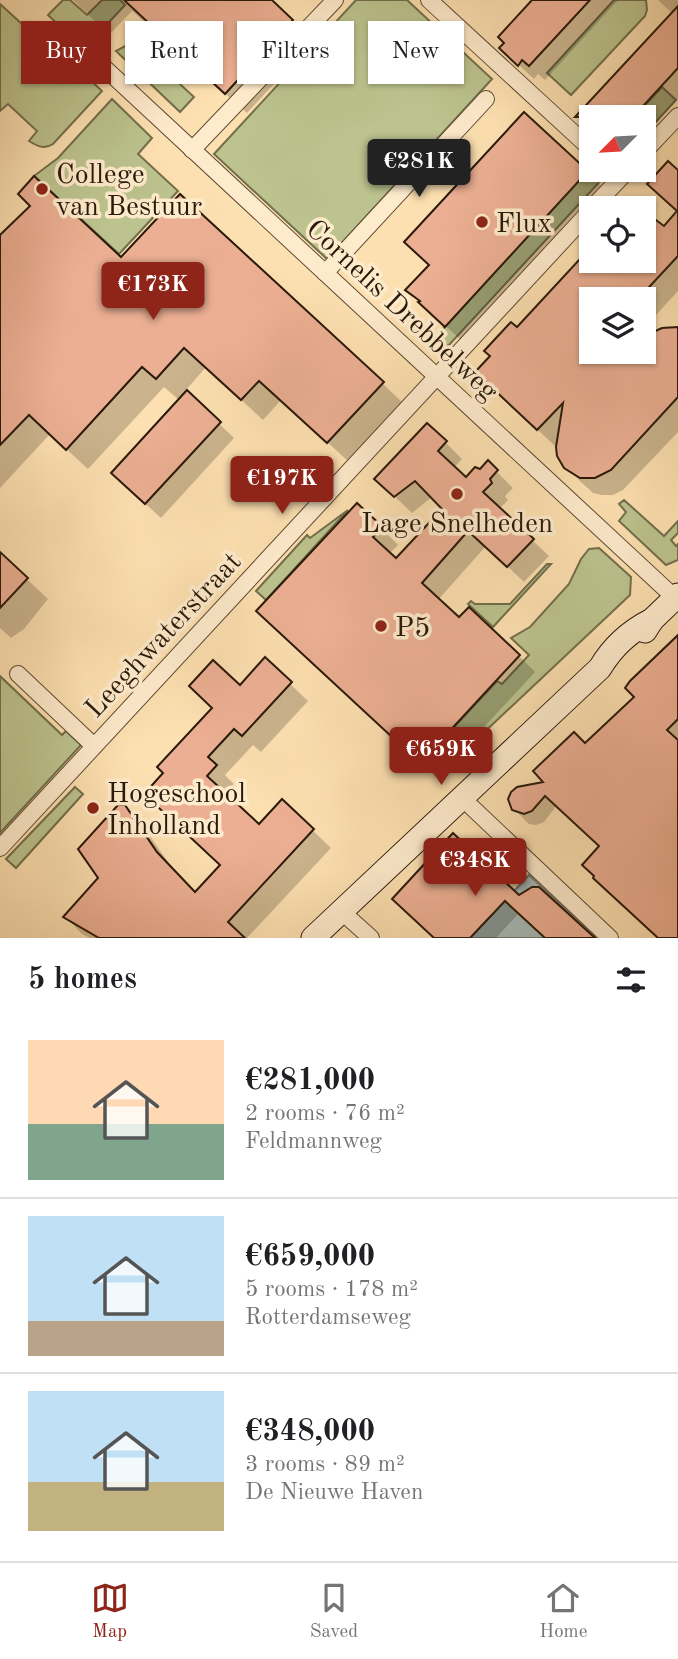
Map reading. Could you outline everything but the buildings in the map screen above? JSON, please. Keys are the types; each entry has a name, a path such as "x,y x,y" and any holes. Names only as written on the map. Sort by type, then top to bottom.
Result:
{"street":[{"path":"192,150 335,0"},
{"path":"429,0 579,138"},
{"name":"Cornelis Drebbelweg","path":"111,75 676,596"},
{"path":"325,273 486,99"},
{"path":"656,139 678,116"},
{"name":"Leeghwaterstraat","path":"602,196 613,182"},
{"name":"Leeghwaterstraat","path":"0,848 579,223"},
{"path":"313,938 600,668 616,661 642,637 652,620 676,596"},
{"path":"18,674 94,746"},
{"path":"461,797 610,938"},
{"path":"341,911 371,938"}],"green space":[{"path":"63,0 70,0 87,15 102,0 120,0 125,5 110,21 54,21 48,15"},
{"path":"356,0 407,0 430,21 368,21 368,84 464,84 464,53 492,79 327,259 214,154 279,84 354,84 354,21 337,21"},
{"path":"614,0 646,0 645,16 571,95 547,73"},
{"path":"0,4 21,23 21,84 95,84 102,91 53,144 47,147 29,141 37,131 8,104 0,111"},
{"path":"125,46 125,60 116,51"},
{"path":"151,84 180,84 194,97 180,112"},
{"path":"662,87 676,100 656,122 656,105 645,105"},
{"path":"112,99 152,138 138,154 178,191 119,254 34,176 58,158"},
{"path":"579,180 599,182 586,196 579,196 579,204 449,345 439,349 428,345"},
{"path":"624,500 664,536 678,521 678,533 671,540 676,546 678,544 678,560 666,565 619,521 626,512 619,504"},
{"path":"348,510 266,600 256,591 307,535 310,538"},
{"path":"599,548 631,577 630,595 444,770 428,755 497,681 502,684 529,655 511,638 530,627 569,584 589,549"},
{"path":"547,564 551,564 493,627 468,604 471,601 475,604 510,604"},
{"path":"0,676 62,735 66,731 81,745 0,833"},
{"path":"75,787 83,794 16,868 6,859"}],"shaded area":[{"path":"529,875 596,938 470,938"}],"place":[{"name":"College van Bestuur","path":"42,189"},
{"name":"Flux","path":"482,222"},
{"name":"Lage Snelheden","path":"457,494"},
{"name":"P5","path":"381,626"},
{"name":"Hogeschool Inholland","path":"93,808"}]}
